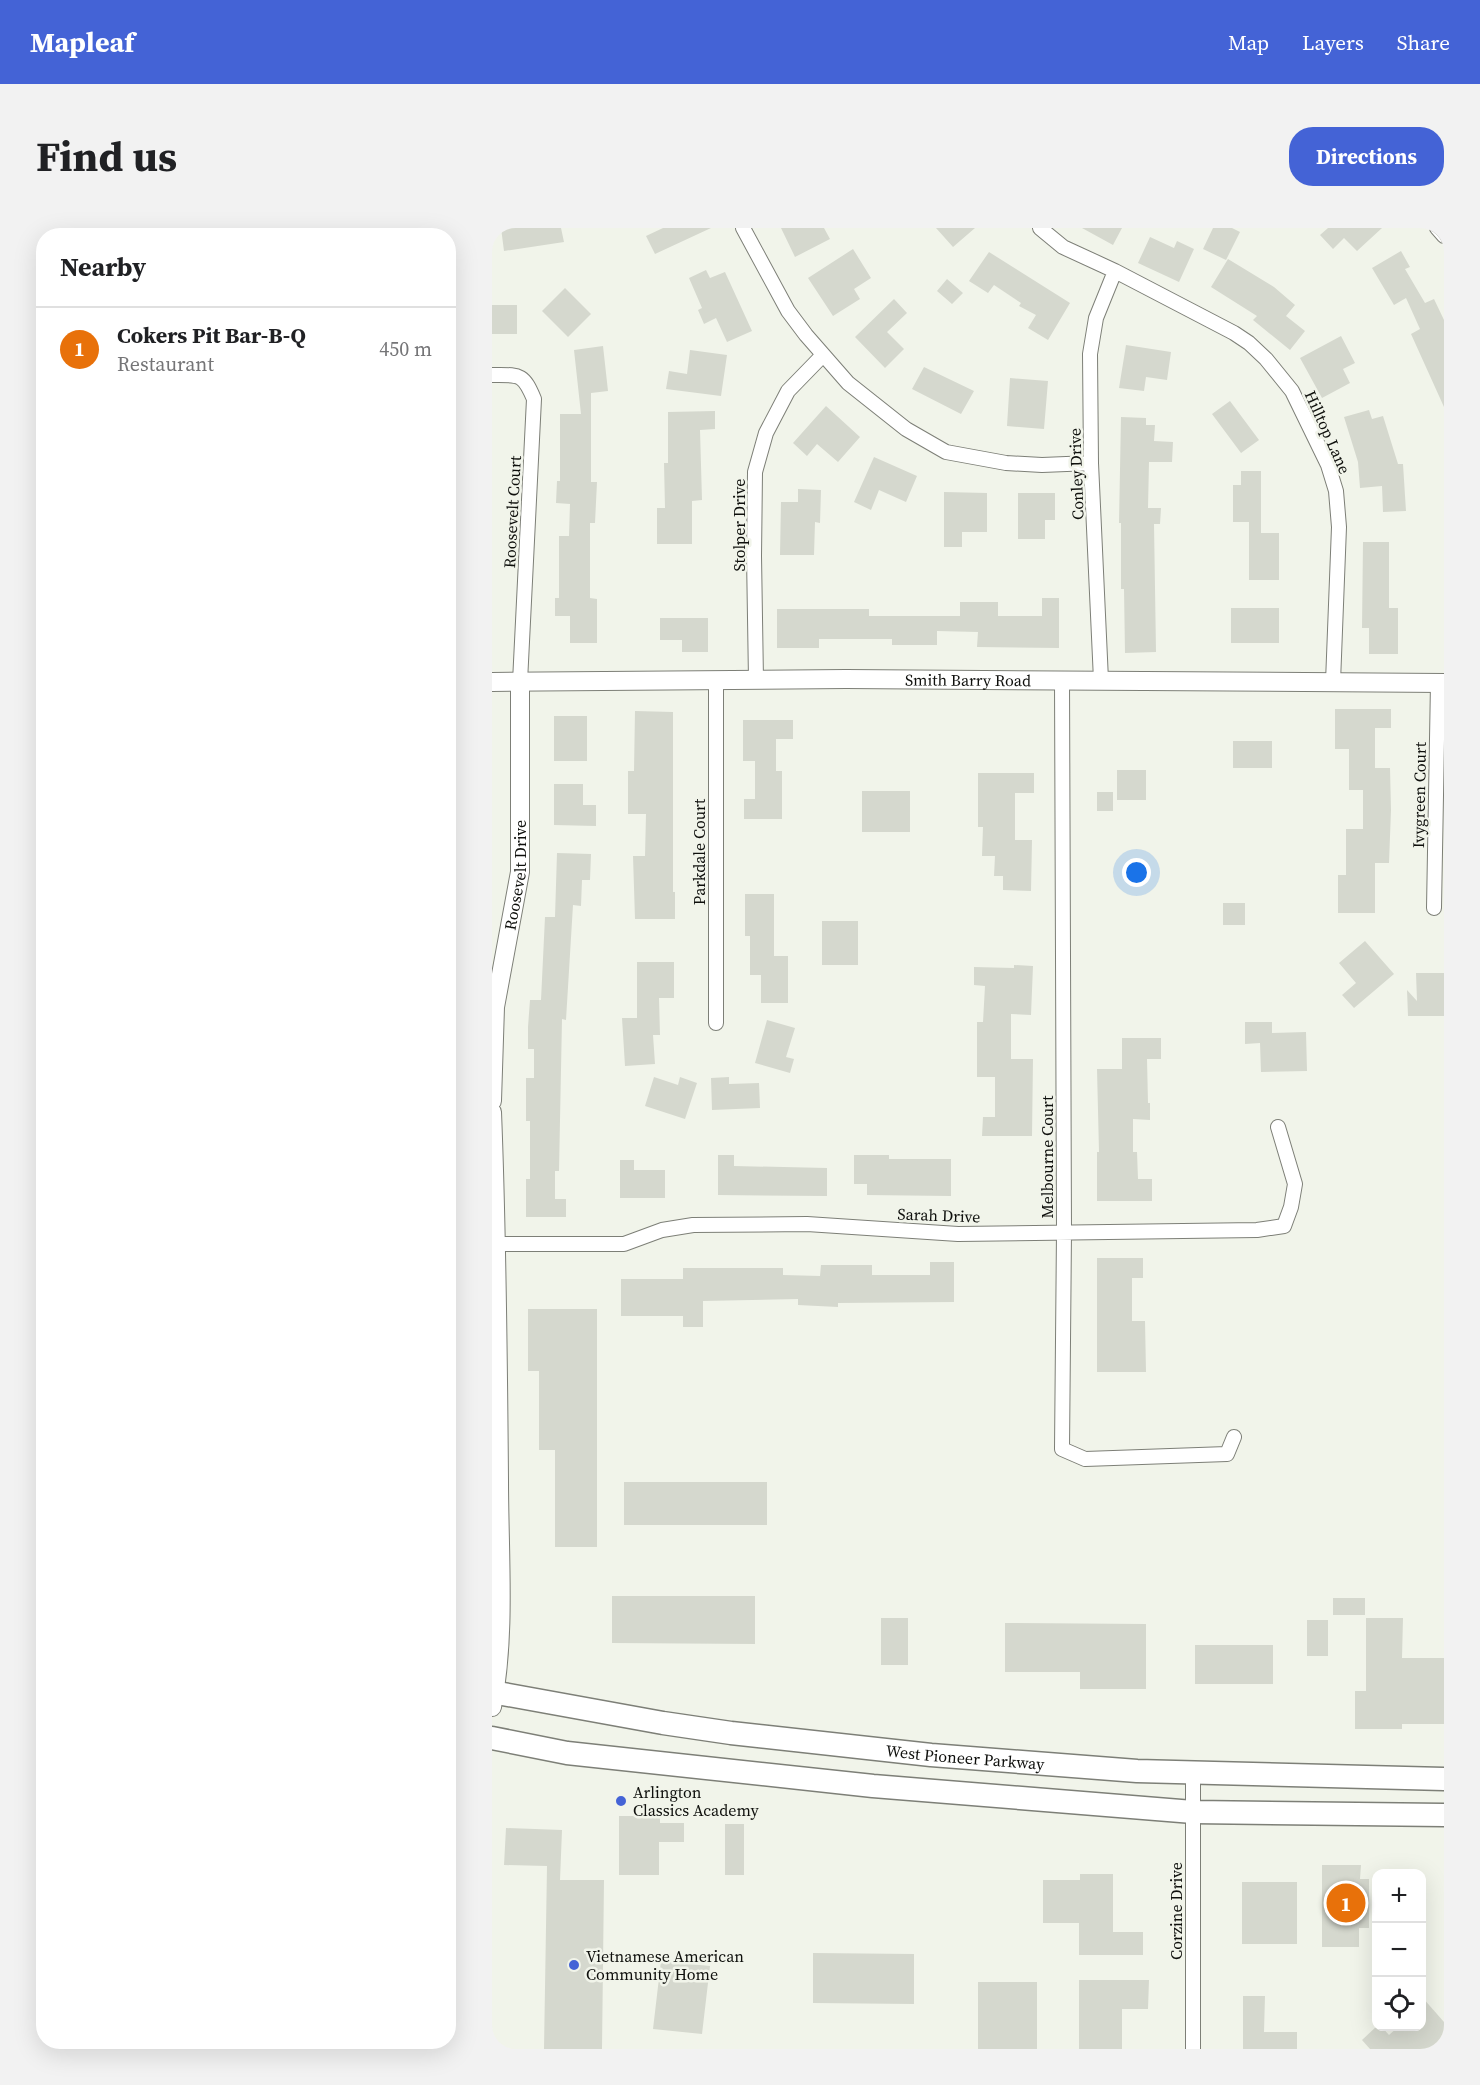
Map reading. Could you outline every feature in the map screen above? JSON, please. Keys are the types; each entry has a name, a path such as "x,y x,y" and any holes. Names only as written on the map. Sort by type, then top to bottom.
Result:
{"main road":[{"name":"West Pioneer Parkway","path":"493,1697 731,1733 931,1755 1133,1770 1444,1779"},
{"path":"492,1738 567,1753 851,1784 1193,1812 1444,1815"}],"street":[{"path":"743,228 788,310 823,355 848,383 897,423 946,452 1006,463 1042,465 1091,463"},
{"name":"Hilltop Lane","path":"1040,228 1063,247 1115,271 1234,333 1266,359 1292,391 1328,465 1336,491 1339,527 1333,682"},
{"path":"1437,228 1444,236"},
{"name":"Conley Drive","path":"1101,680 1091,463 1090,354 1096,318 1115,271"},
{"name":"Stolper Drive","path":"756,680 755,472 766,433 788,391 823,355"},
{"name":"Roosevelt Court","path":"492,375 512,375 521,378 526,382 534,399 520,682"},
{"name":"Melbourne Court","path":"1062,680 1064,1232 1062,1449 1085,1459 1227,1454 1234,1437"},
{"name":"Smith Barry Road","path":"492,682 1101,680 1441,683"},
{"name":"Parkdale Court","path":"716,681 716,1023"},
{"name":"Roosevelt Drive","path":"492,1101 495,1007 520,872 520,682"},
{"name":"Ivygreen Court","path":"1434,908 1441,683"},
{"path":"492,1112 501,1585 500,1659 493,1697"},
{"name":"Sarah Drive","path":"495,1244 624,1244 662,1230 693,1225 807,1224 958,1234 1257,1230 1284,1226 1291,1207 1295,1184 1278,1127"},
{"name":"Corzine Drive","path":"1193,1772 1193,2049"}],"building":[{"path":"501,228 561,228 564,242 504,251"},
{"path":"663,228 711,228 655,254 646,236"},
{"path":"781,228 824,228 830,239 795,257"},
{"path":"936,228 975,228 953,247"},
{"path":"1082,228 1122,228 1113,245"},
{"path":"1213,228 1232,228 1240,232 1226,260 1203,249"},
{"path":"1328,228 1382,228 1357,251 1344,238 1333,249 1320,235"},
{"path":"1150,237 1174,248 1177,241 1194,249 1179,282 1138,263"},
{"path":"853,249 871,278 854,289 860,299 833,316 808,278"},
{"path":"1401,251 1410,267 1405,269 1425,303 1434,299 1444,320 1444,407 1411,334 1420,329 1406,298 1394,305 1372,268"},
{"path":"989,252 1070,303 1048,340 1028,328 1036,315 1019,306 1021,303 994,285 988,293 969,281"},
{"path":"1228,259 1274,287 1295,305 1286,316 1305,331 1290,350 1253,320 1257,316 1211,287"},
{"path":"706,270 710,278 725,272 752,331 727,342 716,318 704,324 698,310 702,308 689,278"},
{"path":"947,279 963,293 952,304 937,291"},
{"path":"565,288 591,314 568,337 542,311"},
{"path":"894,299 907,313 887,332 904,349 885,368 855,337"},
{"path":"492,305 517,305 517,334 492,334"},
{"path":"1341,336 1355,363 1343,369 1350,383 1322,398 1300,358"},
{"path":"1126,345 1171,352 1167,380 1146,377 1144,391 1119,388"},
{"path":"603,346 608,391 591,393 591,482 597,482 595,523 590,523 590,598 597,599 597,643 570,643 570,616 555,616 555,598 559,598 559,536 569,536 570,504 556,503 557,481 560,481 560,414 581,414 574,350"},
{"path":"690,350 727,355 721,396 666,389 669,371 687,374"},
{"path":"924,367 974,391 961,414 912,389"},
{"path":"1010,378 1048,381 1044,429 1007,426"},
{"path":"1230,401 1259,440 1241,453 1212,414"},
{"path":"826,406 860,437 838,462 817,444 807,456 793,443"},
{"path":"1369,410 1372,419 1383,416 1398,464 1403,464 1406,511 1383,512 1382,486 1360,488 1358,462 1344,417"},
{"path":"715,411 715,429 700,430 702,500 692,501 692,544 657,544 657,508 665,508 664,463 668,463 668,412"},
{"path":"1121,417 1146,418 1146,425 1155,425 1154,441 1173,442 1172,462 1149,462 1148,508 1161,508 1160,524 1154,524 1156,652 1125,653 1124,589 1121,589 1121,523 1119,523"},
{"path":"874,457 917,476 906,502 879,490 871,510 854,502"},
{"path":"1241,471 1261,471 1261,533 1279,533 1279,580 1249,580 1249,522 1233,522 1233,485 1241,485"},
{"path":"798,489 821,490 820,523 815,522 814,555 780,555 781,502 798,502"},
{"path":"944,492 987,493 987,532 962,532 962,547 944,547"},
{"path":"1018,493 1055,493 1055,520 1045,520 1045,539 1018,539"},
{"path":"1363,542 1389,542 1389,608 1398,608 1398,654 1369,654 1369,628 1362,628"},
{"path":"1042,598 1059,598 1059,648 977,647 978,632 937,631 937,645 892,645 892,639 819,639 819,648 777,648 777,609 869,609 869,616 960,616 960,602 998,602 998,616 1042,616"},
{"path":"1231,608 1279,608 1279,643 1231,643"},
{"path":"660,618 708,618 708,652 682,652 682,640 660,640"},
{"path":"1335,709 1391,709 1391,728 1375,728 1375,768 1390,768 1391,810 1389,863 1375,863 1375,913 1338,913 1338,875 1346,875 1346,829 1363,829 1363,790 1349,790 1349,749 1335,749"},
{"path":"635,711 673,712 675,919 635,919 633,856 645,856 646,814 628,814 628,771 634,771"},
{"path":"554,716 587,716 587,761 554,761"},
{"path":"743,720 793,720 793,739 776,739 776,771 782,771 782,819 744,819 744,799 755,799 755,761 743,761"},
{"path":"1233,741 1272,741 1272,768 1233,768"},
{"path":"1117,770 1146,770 1146,800 1117,800"},
{"path":"978,773 1034,773 1034,793 1015,793 1015,840 1032,840 1031,891 1003,890 1003,876 994,876 995,856 982,856 983,827 978,827"},
{"path":"554,784 583,784 583,805 596,805 596,826 554,825"},
{"path":"862,791 910,791 910,832 862,832"},
{"path":"1097,792 1113,792 1113,811 1097,811"},
{"path":"557,853 591,854 590,880 582,880 581,906 573,905 566,1020 562,1019 559,1171 555,1171 555,1199 566,1199 566,1217 526,1217 526,1179 530,1179 530,1121 526,1121 526,1078 534,1078 534,1049 528,1049 530,1000 541,1000 545,917 555,917"},
{"path":"745,894 774,894 774,956 788,956 788,1003 761,1003 761,975 750,975 750,936 745,936"},
{"path":"1223,903 1245,903 1245,925 1223,925"},
{"path":"822,921 858,921 858,965 822,965"},
{"path":"1365,941 1394,974 1354,1008 1342,995 1356,983 1339,963"},
{"path":"637,962 674,962 674,998 659,998 660,1035 653,1035 655,1064 625,1066 622,1018 637,1018"},
{"path":"1014,965 1033,966 1031,1015 1011,1014 1011,1059 1033,1059 1032,1136 982,1136 983,1117 995,1117 995,1077 977,1077 977,1022 983,1022 985,986 974,985 974,967 1014,968"},
{"path":"1416,973 1444,973 1444,1016 1408,1016 1407,990 1417,1001"},
{"path":"767,1020 795,1028 786,1057 794,1059 790,1073 755,1063"},
{"path":"1245,1022 1272,1022 1272,1033 1306,1032 1307,1071 1261,1072 1260,1043 1245,1044"},
{"path":"1122,1038 1161,1038 1161,1059 1147,1059 1150,1120 1133,1119 1133,1152 1137,1152 1138,1179 1152,1179 1152,1201 1097,1201 1097,1152 1099,1152 1097,1069 1122,1069"},
{"path":"654,1077 678,1085 680,1077 697,1083 685,1119 645,1106"},
{"path":"729,1077 729,1084 759,1083 760,1108 712,1110 711,1078"},
{"path":"718,1155 734,1155 734,1166 827,1168 827,1196 718,1195"},
{"path":"854,1155 889,1155 889,1159 951,1159 951,1196 867,1195 867,1184 854,1184"},
{"path":"620,1160 634,1160 634,1170 665,1170 665,1198 620,1198"},
{"path":"1097,1258 1143,1258 1143,1278 1132,1278 1132,1321 1145,1321 1146,1372 1097,1372"},
{"path":"930,1262 954,1262 954,1302 838,1303 838,1307 798,1305 798,1299 703,1301 703,1327 683,1327 683,1316 621,1316 621,1279 683,1279 683,1268 783,1268 783,1275 820,1276 821,1265 872,1265 872,1275 930,1275"},
{"path":"528,1309 597,1309 597,1547 555,1547 555,1450 539,1450 539,1371 528,1371"},
{"path":"624,1482 767,1482 767,1525 624,1525"},
{"path":"612,1596 755,1596 755,1644 612,1643"},
{"path":"1333,1598 1365,1598 1365,1615 1333,1615"},
{"path":"881,1618 908,1618 908,1665 881,1665"},
{"path":"1366,1618 1403,1618 1402,1658 1444,1658 1444,1724 1402,1724 1402,1729 1355,1729 1355,1691 1366,1691"},
{"path":"1307,1620 1328,1620 1328,1656 1307,1656"},
{"path":"1005,1623 1146,1624 1146,1689 1080,1689 1080,1672 1005,1672"},
{"path":"1195,1645 1273,1645 1273,1684 1195,1684"},
{"path":"619,1816 660,1816 660,1823 684,1823 684,1842 659,1842 659,1875 619,1875"},
{"path":"725,1824 744,1824 744,1875 725,1875"},
{"name":"Vietnamese American Community Home","path":"506,1828 562,1830 560,1880 604,1880 602,2049 544,2049 547,1866 504,1865"},
{"path":"1322,1865 1361,1865 1360,1879 1369,1879 1369,1928 1359,1928 1359,1947 1322,1947"},
{"path":"1080,1874 1113,1874 1113,1932 1143,1932 1143,1955 1079,1955 1079,1923 1043,1923 1043,1880 1080,1880"},
{"path":"1242,1882 1297,1882 1297,1944 1242,1944"},
{"path":"813,1953 914,1954 914,2004 813,2003"},
{"path":"661,1961 710,1966 702,2034 653,2029"},
{"path":"1079,1980 1149,1980 1148,2009 1122,2009 1122,2049 1079,2049"},
{"path":"978,1982 1037,1982 1037,2049 978,2049"},
{"path":"1243,1996 1265,1996 1264,2032 1297,2032 1297,2049 1243,2049"},
{"path":"1426,2002 1444,2022 1444,2049 1370,2049 1362,2040 1372,2031 1385,2031 1389,2035 1393,2031 1426,2031"}],"place":[{"name":"Arlington Classics Academy","path":"621,1801"},
{"name":"Cokers Pit Bar-B-Q","path":"1346,1903"},
{"name":"Vietnamese American Community Home","path":"574,1965"}]}
